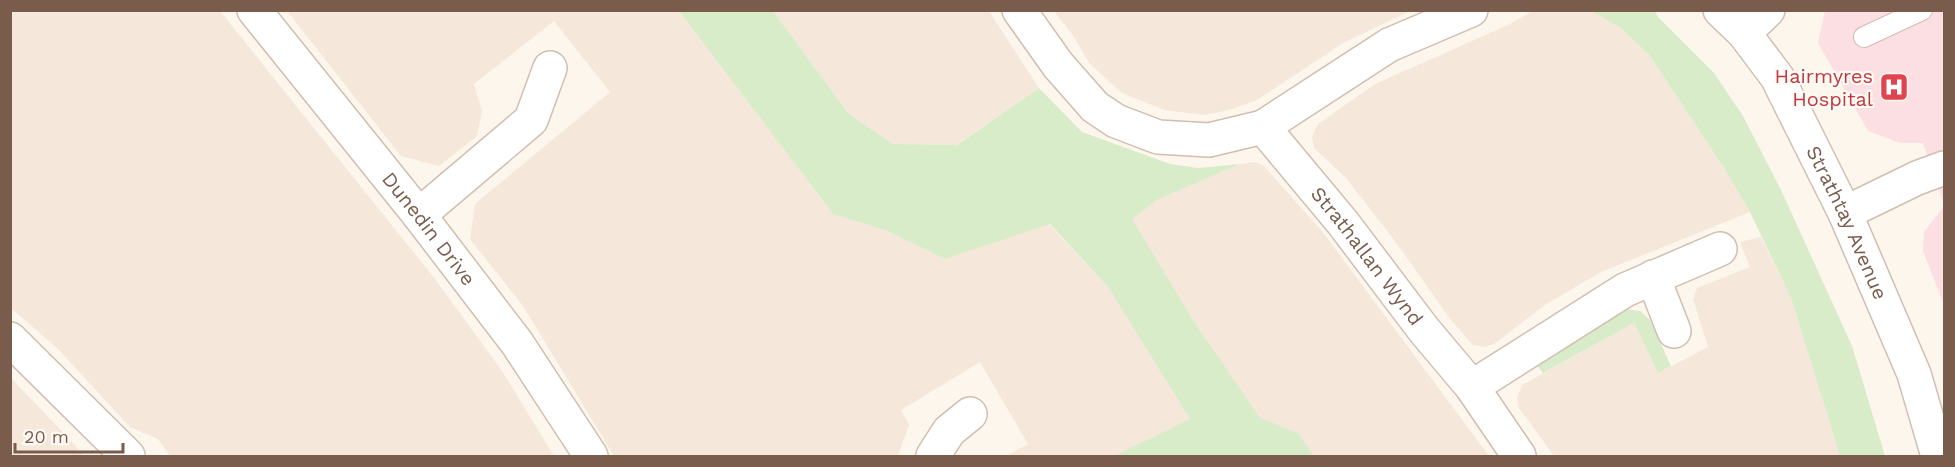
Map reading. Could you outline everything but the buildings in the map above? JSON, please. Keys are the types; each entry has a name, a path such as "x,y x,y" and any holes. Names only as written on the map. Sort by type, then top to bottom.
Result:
{"street":[{"name":"Dunedin Drive","path":"254,10 419,215 517,344 591,456"},
{"path":"1019,10 1058,65 1095,107 1116,121 1158,137 1209,141 1263,127 1389,45 1462,13"},
{"name":"Strathtay Avenue","path":"1720,10 1744,33 1776,77 1845,213 1914,374 1938,456"},
{"path":"1744,33 1767,10"},
{"path":"419,215 531,120 550,68"},
{"name":"Strathallan Wynd","path":"1263,127 1344,223 1424,330 1472,387 1519,456"},
{"path":"1845,213 1917,178 1944,168"},
{"path":"1472,387 1625,290 1720,249"},
{"path":"1653,277 1674,331"},
{"path":"10,339 128,456"},
{"path":"933,456 950,431 970,414"}],"lane":[{"path":"1864,38 1922,10"}],"shaded area":[{"path":"11,10 220,11 435,279 502,371 554,456 170,456 158,439 130,427 58,349 11,308"},
{"path":"287,11 679,11 833,214 887,231 945,259 1049,224 1108,287 1191,420 1114,456 1006,456 1028,444 980,362 901,410 909,425 898,456 614,456 523,306 470,239 475,204 610,92 554,21 474,84 482,111 477,136 439,166 401,156"},
{"path":"773,11 989,11 1039,88 956,145 893,144 849,114"},
{"path":"1054,11 1410,11 1343,43 1257,100 1229,110 1204,115 1164,110 1122,93 1090,64 1072,34"},
{"path":"1533,11 1591,11 1621,28 1650,56 1724,168 1750,212 1601,272 1545,305 1494,344 1485,347 1473,345 1451,320 1395,241 1346,178 1314,148 1312,136 1318,124 1375,84 1508,25"},
{"name":"Hairmyres Hospital","path":"1825,11 1944,11 1944,204 1923,143 1900,143 1868,131 1818,43"},
{"path":"1254,162 1263,165 1322,231 1489,456 1314,456 1298,433 1260,419 1193,320 1131,219 1157,200 1240,164"},
{"path":"1944,206 1944,305 1923,251 1924,232"},
{"path":"1761,237 1791,298 1840,456 1554,456 1519,408 1517,398 1522,385 1634,323 1658,373 1708,347 1693,299 1697,288 1750,267 1740,242"},
{"path":"11,378 74,444 84,456 11,456"}],"green space":[{"path":"679,11 773,11 849,114 893,144 957,145 1039,88 1082,132 1170,164 1198,168 1240,164 1157,200 1132,219 1193,320 1260,418 1298,433 1314,456 1114,456 1190,419 1108,287 1050,224 945,259 887,231 833,214"},
{"path":"1591,11 1655,11 1658,17 1714,73 1743,116 1781,190 1852,346 1885,456 1840,456 1791,298 1750,212 1724,168 1650,56 1621,28"},
{"path":"1625,309 1640,311 1650,320 1671,366 1658,373 1634,323 1543,373 1536,364"}],"place":[{"name":"Hairmyres Hospital","path":"1894,87"}]}
